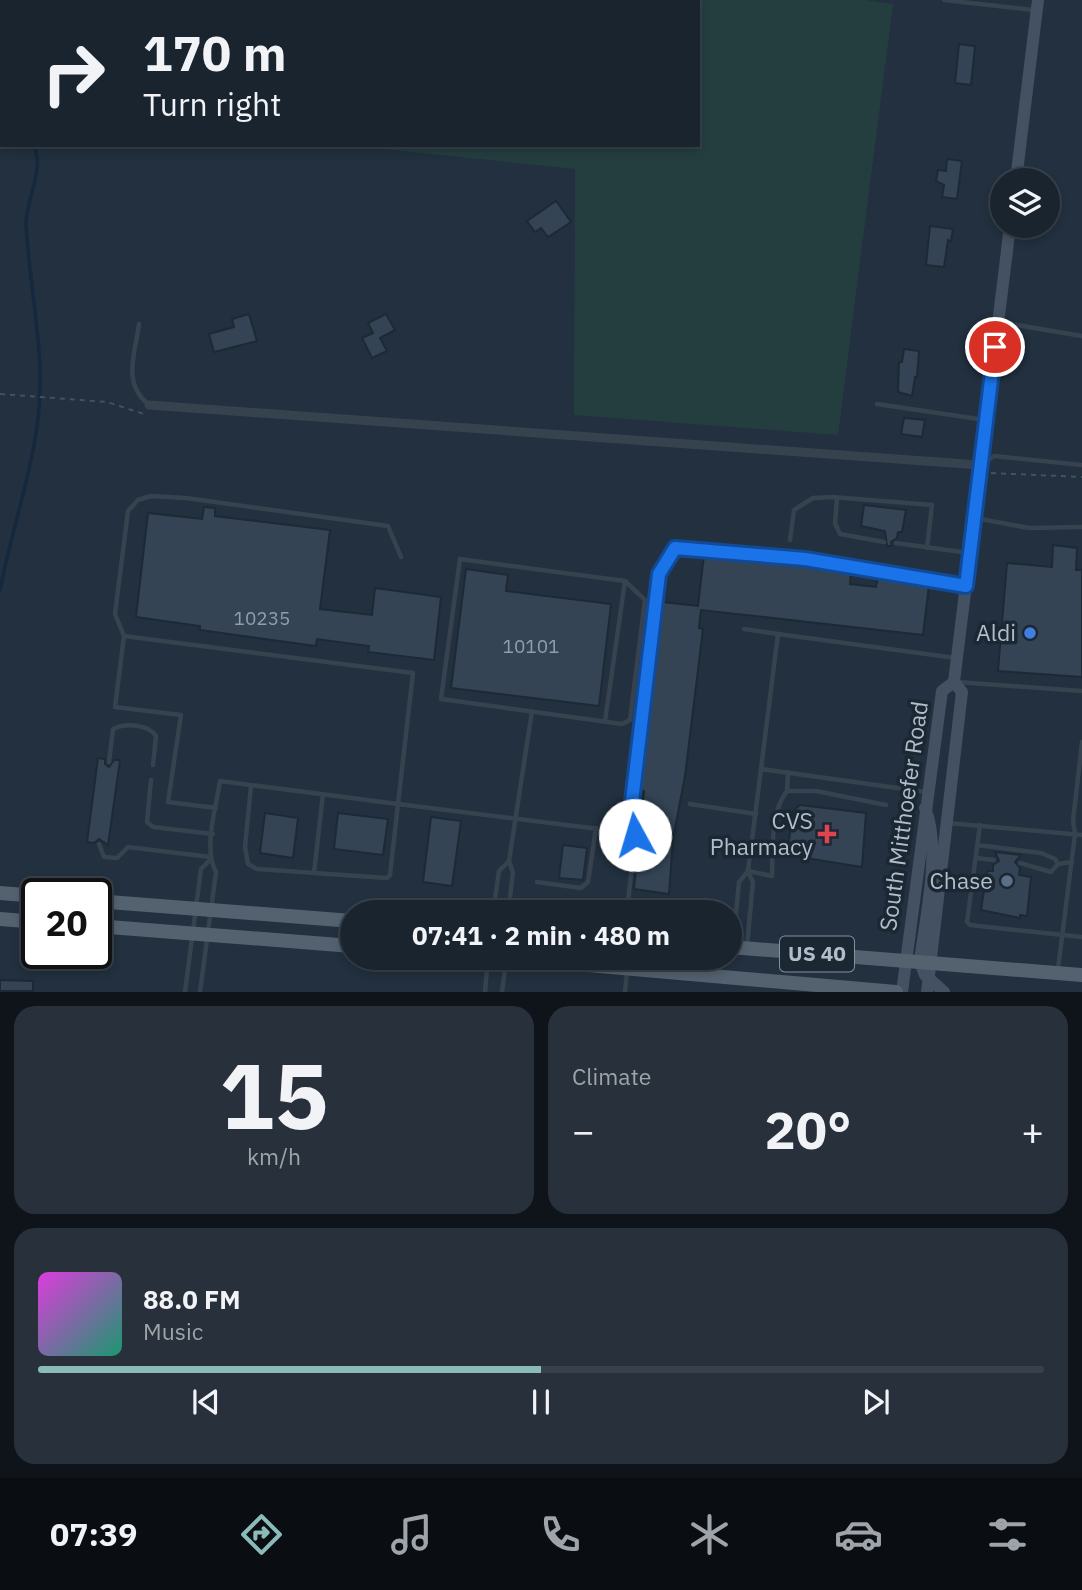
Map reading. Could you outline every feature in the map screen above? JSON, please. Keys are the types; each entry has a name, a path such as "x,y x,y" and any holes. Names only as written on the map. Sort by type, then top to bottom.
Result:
{"main road":[{"path":"1018,168 1038,5"},
{"name":"South Mitthoefer Road","path":"919,962 948,822 962,692 954,682 1009,238"},
{"name":"South Mitthoefer Road","path":"919,962 930,874 931,824 925,808 942,691 954,682"},
{"path":"0,893 21,895"},
{"path":"112,902 340,920"},
{"path":"0,919 21,921"},
{"path":"112,927 340,945"},
{"name":"US 40","path":"742,948 1082,975"},
{"path":"919,962 928,985 944,992"},
{"path":"902,992 919,962"},
{"name":"US 40","path":"644,970 784,987 896,992"}],"street":[{"path":"149,405 980,465"}],"lane":[{"path":"944,0 1038,5"},
{"path":"999,322 1082,336"},
{"path":"139,324 131,379 136,394 149,405"},
{"path":"877,404 986,420"},
{"path":"980,465 994,456 1082,465"},
{"path":"216,808 168,802 181,715 115,707 124,636 115,614 128,511 138,500 151,496 186,498 388,526 401,557"},
{"path":"790,540 794,510 813,498 837,498 932,505 927,548"},
{"path":"837,498 835,523 840,534 884,542"},
{"path":"974,518 1029,528 1082,527"},
{"path":"896,543 970,553"},
{"path":"628,900 635,835 630,818 659,574 675,548 805,559 966,586"},
{"path":"460,559 625,581 645,600 630,720 622,724 442,699 460,559"},
{"path":"605,721 625,581"},
{"path":"744,629 957,658"},
{"path":"742,925 753,882 748,871 778,634"},
{"path":"124,636 414,673 390,875 387,878 257,869 248,864 245,847 251,786"},
{"path":"954,682 1082,691"},
{"path":"510,900 513,873 509,861 531,711"},
{"path":"109,762 113,729 121,726 139,727 152,731 156,736 153,765"},
{"path":"1058,973 1075,834 1073,821 1082,742"},
{"path":"761,769 927,793"},
{"path":"748,871 772,876 773,842 780,799 787,791 788,772"},
{"path":"151,780 147,822 153,827 213,834"},
{"path":"200,992 216,872 210,859 220,781 607,830"},
{"path":"787,791 816,791 886,805"},
{"path":"314,873 323,794"},
{"path":"690,804 755,814"},
{"path":"948,822 1082,835"},
{"path":"980,825 967,922 970,925 1082,937"},
{"path":"537,882 581,888 588,883 596,828"},
{"path":"99,844 104,856 117,858 128,847 210,859"},
{"path":"977,845 1041,853 1055,859 1058,864"},
{"path":"975,858 994,860"},
{"path":"185,992 201,869 210,859"},
{"path":"496,900 499,872 509,861"},
{"path":"1020,863 1051,872 1058,864 1072,862"},
{"path":"738,900 739,882 748,871"},
{"path":"485,992 487,970"},
{"path":"502,992 505,970"},
{"path":"625,992 627,970"}],"path":[{"path":"0,394 56,398"}],"green space":[{"path":"700,0 865,0 893,4 838,435 574,415 575,169 366,147 700,147"}],"building":[{"path":"959,44 975,46 971,85 955,83"},
{"path":"947,159 962,161 957,199 942,197 944,185 936,181 938,170 946,171"},
{"path":"556,201 571,222 548,237 541,228 535,232 527,221"},
{"path":"930,226 953,229 951,241 948,240 944,267 926,265"},
{"path":"249,314 257,341 214,352 209,334 234,327 232,319"},
{"path":"386,314 395,330 380,338 387,351 372,358 362,338 373,333 368,323"},
{"path":"904,349 919,351 912,396 898,392 899,362 902,362"},
{"path":"904,418 925,420 922,437 901,434"},
{"path":"864,505 906,510 902,532 898,532 897,538 891,542 892,546 887,546 885,531 861,526"},
{"path":"204,507 215,508 215,516 330,530 320,609 372,615 375,588 441,597 434,660 368,652 369,646 317,639 316,646 200,630 200,626 136,617 148,513 202,519"},
{"path":"1053,545 1077,548 1076,570 1082,570 1082,677 998,671 1007,563 1052,567"},
{"path":"704,555 851,572 850,584 876,587 878,576 929,585 923,635 701,610 699,628 703,629 685,776 673,839 669,894 634,889 644,791 638,790 662,602 698,606"},
{"path":"466,569 508,575 506,591 611,604 599,706 451,688"},
{"path":"98,758 105,759 105,764 109,767 114,760 120,760 108,845 99,839 94,843 87,842"},
{"name":"CVS Pharmacy","path":"800,805 866,813 862,867 787,855 793,811"},
{"path":"265,813 298,818 293,858 260,853"},
{"path":"338,813 388,819 383,855 334,849"},
{"path":"431,817 461,821 452,886 423,882"},
{"path":"563,845 587,848 583,880 559,878"},
{"name":"Chase","path":"995,852 1021,855 1015,862 1020,868 1019,875 1031,877 1027,916 1020,915 1020,918 981,910 987,871 993,871 993,865 999,861"},
{"path":"0,980 33,981 33,991 0,991"}],"waterway":[{"path":"0,590 31,462 40,394 39,345 26,223 36,173 34,147"}],"place":[{"name":"Aldi","path":"1030,633"},
{"name":"CVS Pharmacy","path":"827,834"},
{"name":"Chase","path":"1007,881"}],"route":[{"path":"635,835 630,818 659,574 675,548 754,557 805,559 966,586 995,347"}]}
